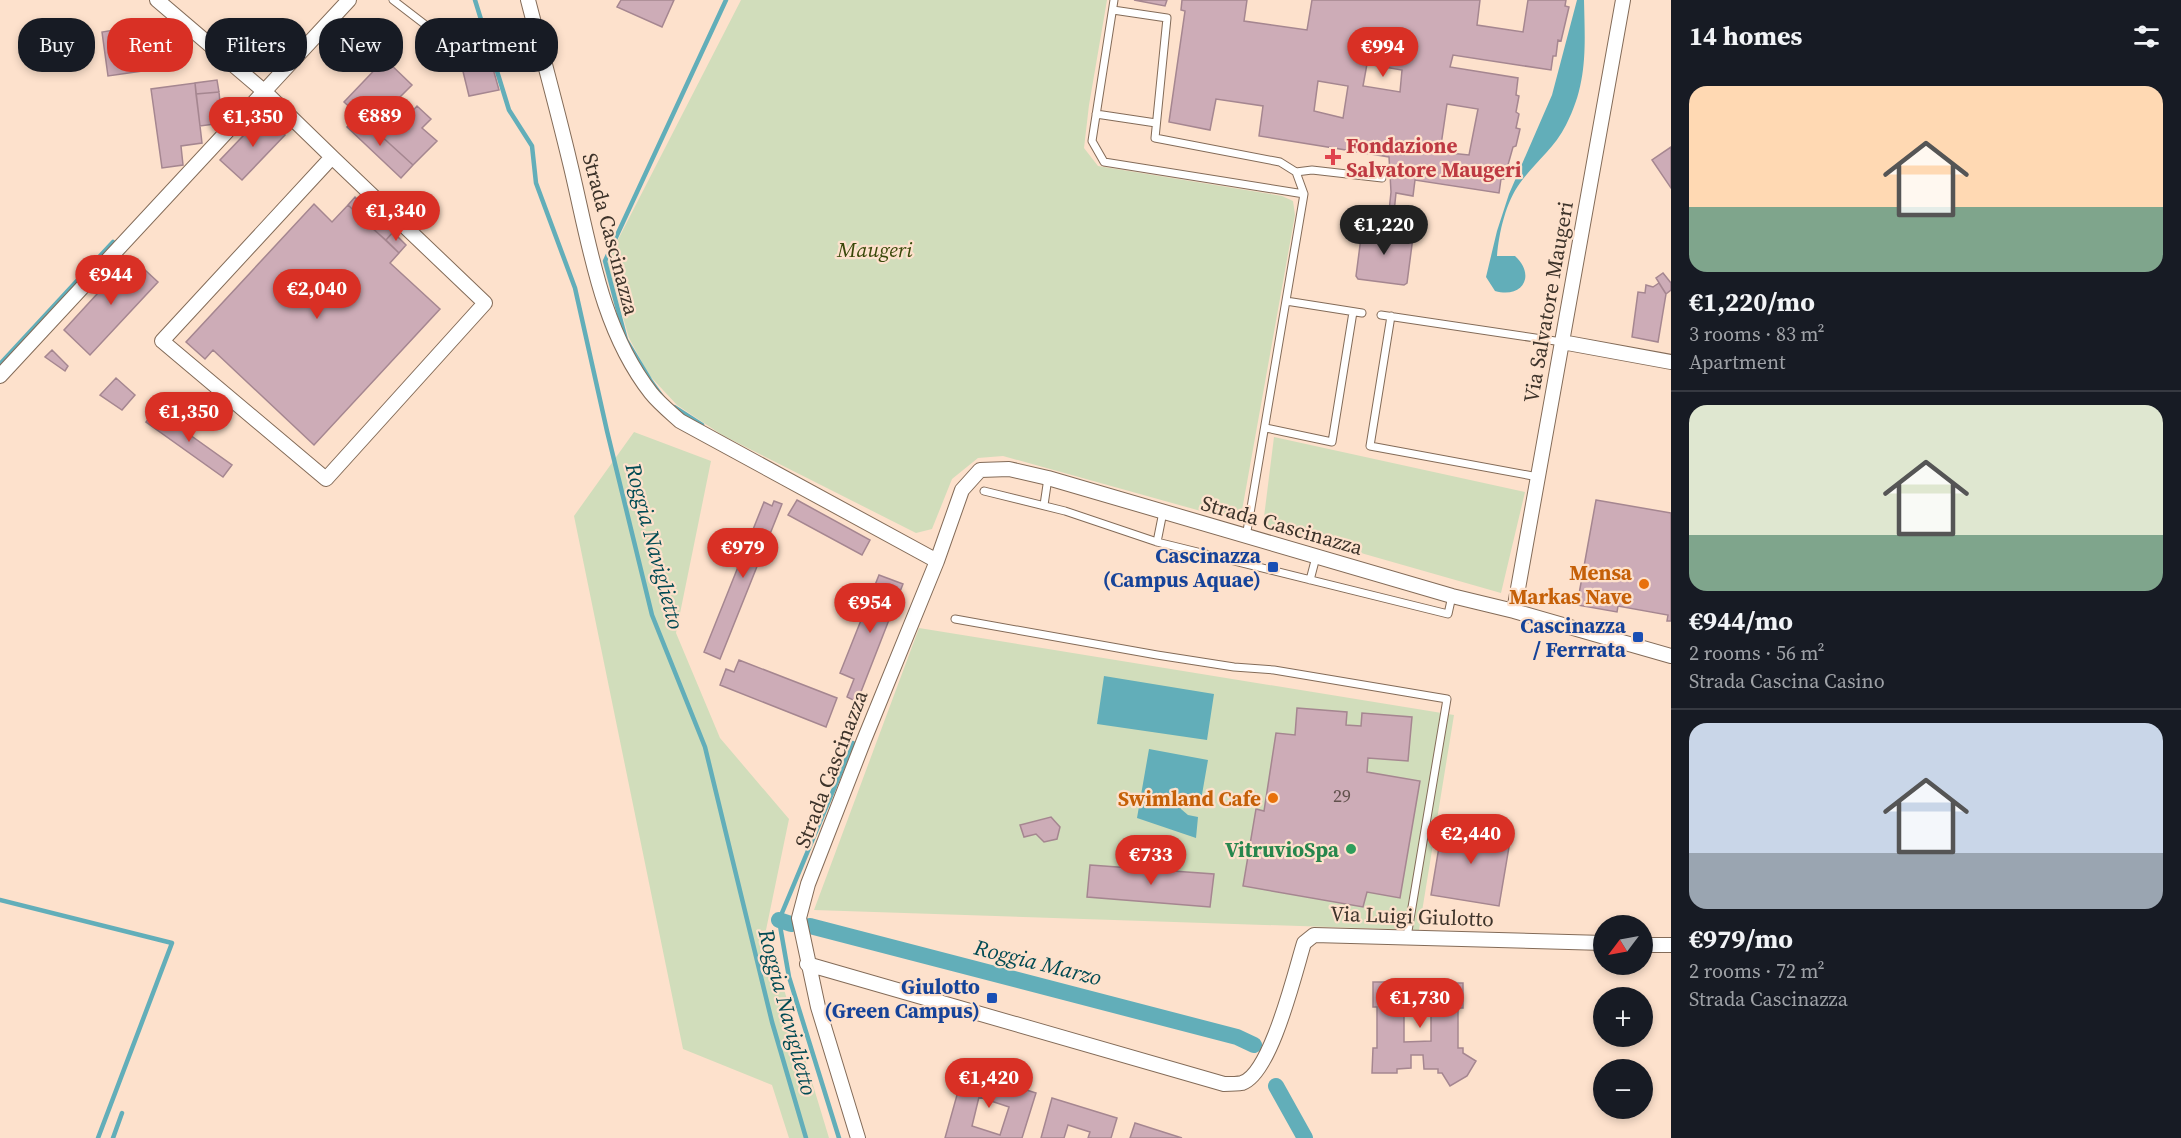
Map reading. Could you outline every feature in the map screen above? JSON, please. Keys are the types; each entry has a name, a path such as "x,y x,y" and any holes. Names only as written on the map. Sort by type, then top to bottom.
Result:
{"street":[{"path":"157,0 265,92 485,303 326,479 162,341 332,157"},
{"path":"0,376 349,0"},
{"name":"Strada Cascinazza","path":"528,0 600,287 629,361 652,394 680,422 937,561"},
{"name":"Via Salvatore Maugeri","path":"1514,612 1623,0"},
{"path":"1562,342 1671,362"},
{"name":"Strada Cascinazza","path":"858,1138 807,964 799,918 808,884 937,561 962,490 980,470 1009,469 1048,478 1452,596 1671,656"},
{"name":"Via Luigi Giulotto","path":"807,964 1224,1084 1244,1083 1257,1071 1270,1050 1304,943 1314,935 1593,943"},
{"path":"1653,945 1671,945"}],"lane":[{"path":"393,0 416,18"},
{"path":"1114,0 1092,141 1104,162 1304,194"},
{"path":"1113,10 1167,18 1155,138 1280,162 1296,172 1304,194 1246,537"},
{"path":"1096,114 1156,123"},
{"path":"1296,172 1312,170 1382,178"},
{"path":"1286,301 1362,313"},
{"path":"1266,428 1332,442 1353,312"},
{"path":"1381,315 1562,342"},
{"path":"1391,316 1370,446 1538,477"},
{"path":"1044,505 1048,478"},
{"path":"984,491 1065,510 1157,542 1448,614 1452,596"},
{"path":"1157,542 1163,512"},
{"path":"1310,580 1316,557"},
{"path":"956,619 1234,668 1274,670 1448,699 1407,937"}],"green space":[{"name":"Maugeri","path":"741,0 1107,0 1084,148 1098,166 1282,196 1293,201 1295,215 1241,516 1226,518 1003,456 978,458 952,479 932,529 916,533 722,435 677,405 649,375 629,338 607,261"},
{"path":"634,432 711,461 676,633 720,738 789,819 766,930 829,1138 789,1138 772,1085 683,1049 574,516"},
{"path":"1274,437 1525,492 1501,593 1263,525"},
{"path":"919,628 1454,715 1419,930 814,910"}],"water":[{"path":"1577,0 1584,0 1585,33 1584,64 1578,94 1561,134 1520,183 1504,218 1497,256 1515,256 1525,271 1523,284 1513,292 1495,291 1486,277 1497,231 1509,194 1552,95"},
{"path":"1104,676 1214,694 1207,740 1097,724"},
{"path":"1149,749 1208,760 1200,806 1181,804 1181,809 1188,815 1198,817 1196,838 1137,818"}],"building":[{"path":"621,0 674,0 662,27 617,7"},
{"path":"1134,0 1167,0 1165,6"},
{"path":"1182,0 1247,0 1244,21 1307,30 1312,0 1480,0 1477,25 1523,32 1528,0 1566,0 1565,6 1569,7 1561,41 1558,40 1556,56 1553,56 1551,70 1453,55 1450,67 1518,78 1516,95 1519,96 1516,112 1519,114 1516,128 1520,129 1516,146 1513,147 1504,179 1501,179 1499,193 1415,180 1413,196 1396,193 1392,232 1387,231 1391,192 1389,157 1259,136 1263,106 1216,99 1210,130 1169,122 1185,11 1181,10","holes":["1318,81 1348,86 1343,118 1314,111","1447,104 1478,109 1469,155 1440,152"]},
{"path":"107,31 107,69 102,32"},
{"path":"1367,64 1402,70 1400,92 1363,86"},
{"path":"107,72 135,72 108,76"},
{"path":"373,72 398,72 412,85 395,102 409,115 417,106 431,119 422,128 437,141 413,165 344,102"},
{"path":"463,72 494,72 499,90 469,96"},
{"path":"217,80 219,92 196,94 195,83"},
{"path":"195,83 202,143 181,146 183,165 162,168 151,89"},
{"path":"219,92 222,123 200,126 196,94"},
{"path":"263,115 285,135 242,180 220,160"},
{"path":"358,115 413,165 401,178 347,127"},
{"path":"1671,147 1671,188 1652,160"},
{"path":"355,197 380,221 373,229 348,205"},
{"path":"314,204 332,222 348,205 399,253 390,263 440,309 314,445 213,350 205,359 186,342"},
{"path":"380,221 393,232 386,240 373,229"},
{"path":"1365,228 1411,234 1413,237 1407,283 1404,285 1358,279 1356,276 1362,230"},
{"path":"393,232 406,245 399,253 386,240"},
{"path":"131,257 158,282 90,355 64,330"},
{"path":"1663,273 1671,283 1671,290 1666,294 1656,278"},
{"path":"1659,283 1666,294 1658,342 1632,337 1638,292 1645,293 1646,285 1653,287"},
{"path":"52,350 68,366 65,371 45,357"},
{"path":"116,378 135,395 122,410 100,395"},
{"path":"155,410 232,465 223,477 146,422"},
{"path":"797,500 870,540 862,555 788,515"},
{"path":"1596,500 1671,513 1671,621 1667,621 1668,615 1618,606 1617,612 1577,605"},
{"path":"774,501 782,504 720,659 704,652 764,502 772,506"},
{"path":"879,575 903,584 857,702 847,697 854,679 840,673"},
{"path":"739,660 837,698 826,727 720,685 726,669 734,672"},
{"path":"1297,708 1347,712 1346,725 1361,726 1362,713 1412,717 1408,761 1368,758 1367,772 1420,781 1400,898 1367,892 1363,907 1243,886 1256,809 1264,811 1276,733 1295,735"},
{"name":"Swimland Cafe","path":"1051,817 1060,827 1057,839 1044,842 1036,834 1024,837 1020,825"},
{"path":"1443,823 1511,835 1499,906 1431,895"},
{"path":"1090,865 1214,874 1210,907 1087,897"},
{"path":"1373,982 1398,982 1398,987 1438,987 1438,983 1463,983 1463,1008 1458,1008 1458,1048 1463,1048 1463,1053 1476,1061 1467,1076 1450,1086 1442,1073 1438,1073 1438,1069 1424,1069 1423,1055 1411,1055 1411,1068 1397,1069 1397,1073 1372,1073 1373,1048 1377,1048 1377,1007 1373,1007","holes":["1404,1014 1431,1014 1431,1041 1404,1042"]},
{"path":"964,1070 1036,1093 1022,1138 945,1138","holes":["979,1097 1009,1107 1000,1135 972,1126"]},
{"path":"1052,1098 1117,1118 1111,1138 1088,1138 1090,1132 1068,1125 1064,1138 1041,1138"},
{"path":"1135,1123 1182,1138 1130,1138"}],"waterway":[{"name":"Roggia Naviglietto","path":"475,0 509,110 532,146 536,183 575,288 652,615 705,747 772,1022 806,1138"},
{"path":"663,398 626,340 605,261 726,0"},
{"path":"0,364 113,242"},
{"path":"674,407 702,425"},
{"path":"839,1138 789,977 779,920 853,743"},
{"path":"0,900 172,943 98,1138"},
{"name":"Roggia Marzo","path":"779,920 791,924"},
{"name":"Roggia Marzo","path":"810,926 1237,1037 1254,1045"},
{"name":"Roggia Marzo","path":"1276,1086 1305,1138"},
{"path":"113,1138 122,1113"}],"place":[{"name":"Fondazione Salvatore Maugeri","path":"1333,157"},
{"name":"Cascinazza (Campus Aquae)","path":"1273,567"},
{"name":"Mensa Markas Nave","path":"1644,584"},
{"name":"Cascinazza / Ferrrata","path":"1638,637"},
{"name":"Swimland Cafe","path":"1273,798"},
{"name":"VitruvioSpa","path":"1351,849"},
{"name":"Giulotto (Green Campus)","path":"992,998"}]}
